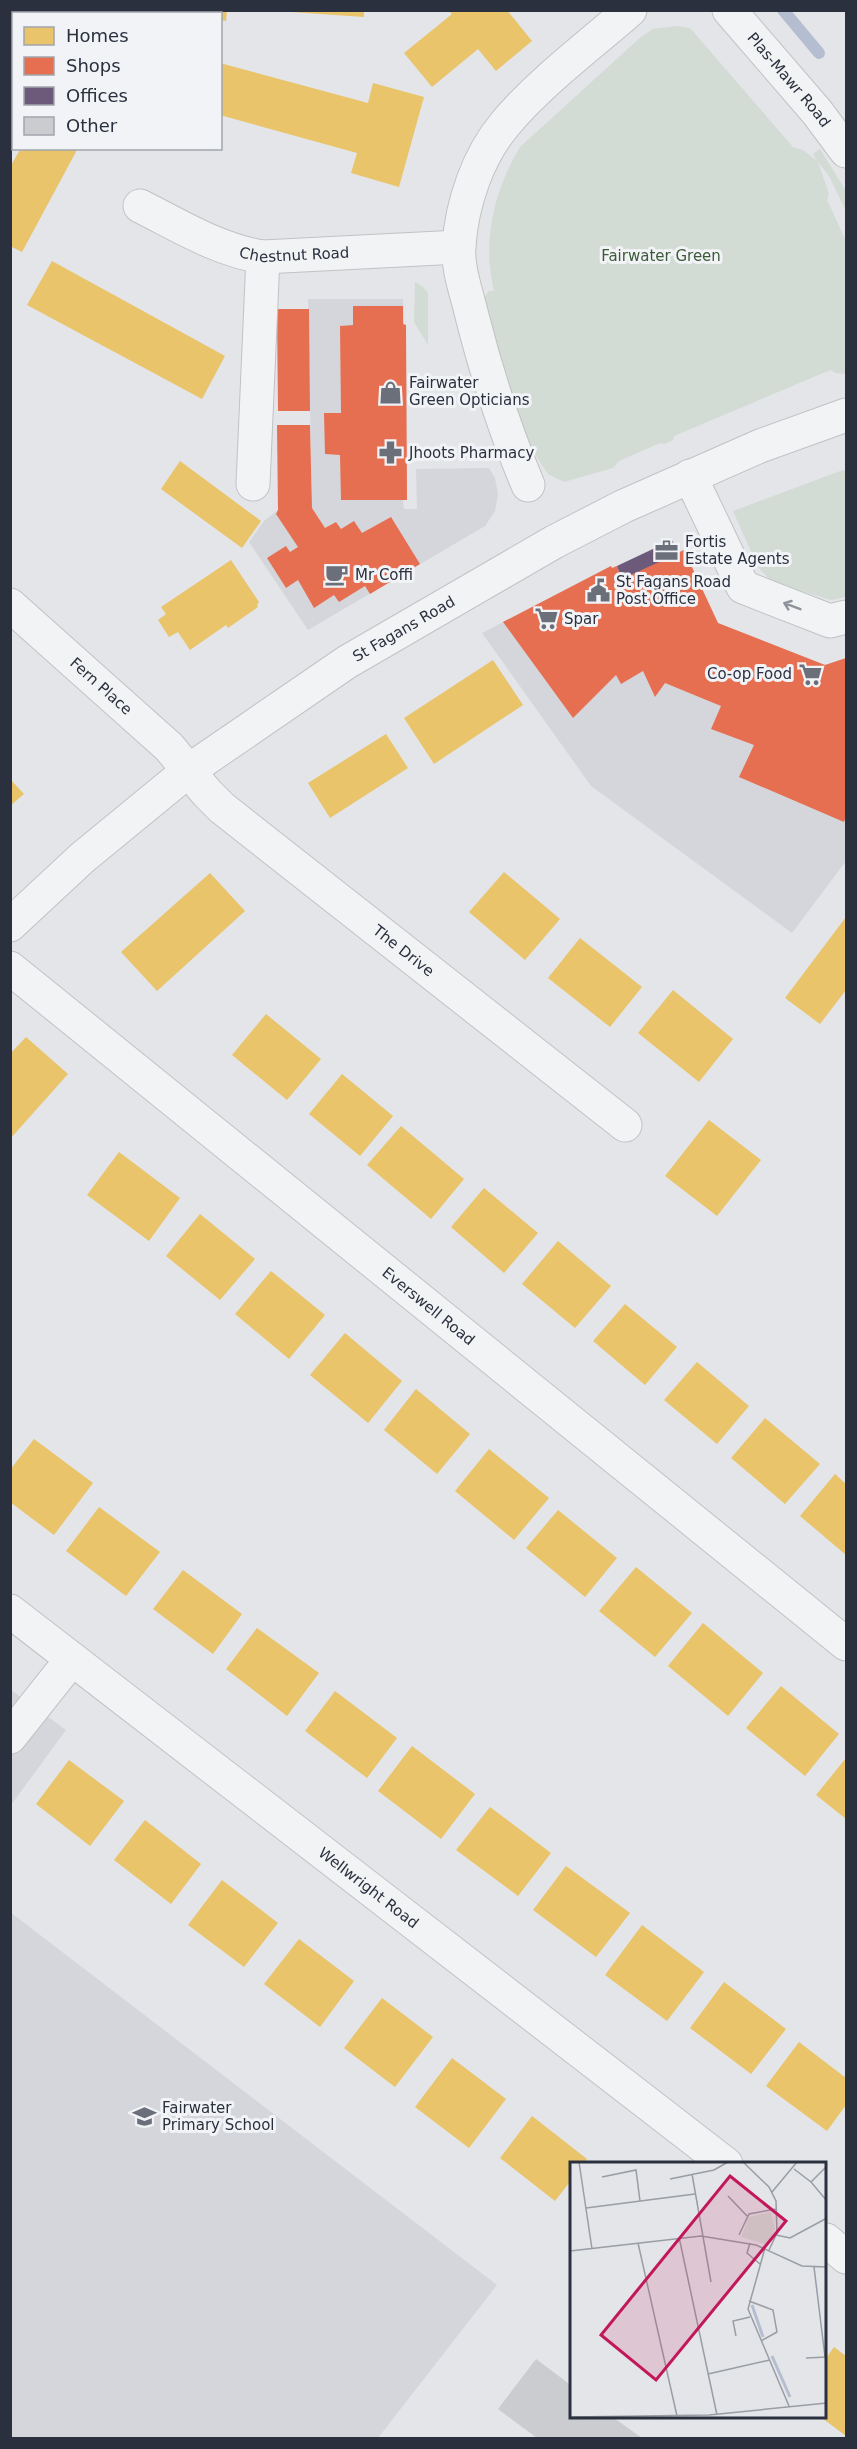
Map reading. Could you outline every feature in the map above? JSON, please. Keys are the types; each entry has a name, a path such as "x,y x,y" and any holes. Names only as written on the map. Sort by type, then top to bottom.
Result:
{"street":[{"path":"528,484 506,433 467,298 459,247 463,216 474,178 489,147 500,131 527,101 630,10"},
{"name":"Plas-Mawr Road","path":"729,10 817,112 846,151"},
{"name":"Chestnut Road","path":"140,206 220,247 241,254 263,257 459,247"},
{"path":"253,484 263,257"},
{"name":"St Fagans Road","path":"10,925 82,858 188,771 347,662 454,598 624,506 760,446 846,415"},
{"path":"690,476 743,587 830,621 846,617"},
{"name":"Fern Place","path":"10,605 169,747 188,771"},
{"name":"The Drive","path":"188,771 222,808 625,1125"},
{"name":"Everswell Road","path":"10,968 846,1644"},
{"name":"Wellwright Road","path":"10,1611 723,2162"},
{"path":"10,1737 72,1659"},
{"path":"827,2242 846,2257"}],"shaded area":[{"path":"308,299 403,299 407,500 403,500 404,509 417,509 416,469 489,468 495,478 498,494 495,511 485,526 308,630 249,542 264,521 278,510 312,508"},
{"path":"672,540 679,552 684,550 718,623 825,665 846,658 846,861 792,933 591,786 482,633 611,566 612,568"},
{"path":"11,1690 66,1730 11,1805"},
{"name":"Fairwater Primary School","path":"10,1912 497,2285 378,2438 11,2438"}],"green space":[{"name":"Fairwater Green","path":"677,26 690,28 793,147 803,150 817,161 813,154 820,149 846,191 846,211 829,176 818,162 829,194 827,200 846,241 846,374 835,373 831,370 823,373 674,436 673,440 664,444 660,443 619,461 613,468 564,482 548,474 530,447 497,356 483,299 489,291 494,291 489,253 497,198 520,147 642,36 653,29"},
{"path":"415,282 428,293 428,345 414,322"},
{"path":"843,470 846,472 846,597 831,600 772,582 758,567 733,511"}],"building: Homes":[{"path":"193,10 227,10 226,21 222,20 222,12 192,12"},
{"path":"291,10 364,10 364,17 291,12"},
{"path":"448,10 507,10 532,41 496,71 478,49 432,87 404,53 452,14"},
{"path":"222,64 368,103 373,83 424,97 399,187 351,173 357,153 222,116"},
{"path":"20,150 77,150 22,252 10,246 10,167"},
{"path":"52,261 225,356 202,399 27,305"},
{"path":"180,461 261,521 242,548 161,489"},
{"path":"231,560 259,602 258,607 228,628 226,625 190,650 178,632 169,637 158,620 166,614 161,607"},
{"path":"493,660 523,705 434,764 404,718"},
{"path":"386,734 408,768 330,818 308,783"},
{"path":"10,779 24,794 10,806"},
{"path":"504,872 560,919 525,960 469,912"},
{"path":"210,873 245,911 157,991 121,952"},
{"path":"846,917 846,990 820,1024 785,998"},
{"path":"580,938 642,987 610,1027 548,978"},
{"path":"673,990 733,1039 699,1082 638,1033"},
{"path":"266,1014 321,1059 287,1100 232,1055"},
{"path":"26,1037 68,1074 10,1139 10,1054"},
{"path":"342,1074 393,1116 360,1156 309,1114"},
{"path":"709,1120 761,1160 717,1216 665,1176"},
{"path":"401,1126 464,1179 431,1219 367,1165"},
{"path":"119,1152 180,1198 149,1241 87,1195"},
{"path":"484,1188 538,1233 504,1273 451,1227"},
{"path":"200,1214 255,1259 220,1300 166,1256"},
{"path":"558,1241 611,1286 575,1328 522,1284"},
{"path":"271,1271 325,1315 289,1359 235,1314"},
{"path":"625,1304 677,1347 645,1385 593,1341"},
{"path":"345,1333 402,1381 368,1423 310,1375"},
{"path":"697,1362 749,1406 717,1444 664,1400"},
{"path":"416,1389 470,1434 437,1474 384,1430"},
{"path":"765,1418 820,1464 785,1504 731,1458"},
{"path":"34,1439 93,1483 54,1535 10,1502 10,1470"},
{"path":"489,1449 549,1498 514,1540 455,1491"},
{"path":"835,1474 846,1484 846,1555 800,1516"},
{"path":"99,1507 160,1552 126,1596 66,1551"},
{"path":"558,1510 617,1558 585,1597 526,1548"},
{"path":"636,1567 692,1613 655,1657 599,1611"},
{"path":"183,1570 242,1614 213,1654 153,1609"},
{"path":"703,1623 763,1673 728,1716 668,1666"},
{"path":"257,1628 319,1673 287,1716 226,1669"},
{"path":"781,1686 839,1734 805,1776 746,1728"},
{"path":"335,1691 397,1738 367,1778 305,1731"},
{"path":"412,1746 475,1794 441,1839 378,1791"},
{"path":"846,1758 846,1819 816,1795"},
{"path":"69,1760 124,1801 90,1846 36,1804"},
{"path":"490,1807 551,1853 518,1896 456,1850"},
{"path":"145,1820 201,1864 171,1904 114,1860"},
{"path":"566,1866 630,1913 596,1957 533,1910"},
{"path":"222,1880 278,1923 244,1967 188,1925"},
{"path":"642,1925 704,1972 667,2021 605,1975"},
{"path":"299,1939 354,1981 320,2027 264,1984"},
{"path":"724,1982 786,2029 751,2074 690,2028"},
{"path":"382,1998 433,2037 395,2087 344,2048"},
{"path":"799,2042 846,2078 846,2105 827,2131 766,2086"},
{"path":"452,2058 506,2099 469,2148 415,2107"},
{"path":"532,2116 587,2159 585,2162 570,2162 570,2182 555,2201 500,2158"},
{"path":"834,2347 846,2356 846,2436 823,2419 827,2419 827,2357"}],"building: Shops":[{"path":"353,306 403,306 403,324 406,325 407,500 341,500 340,455 325,454 324,413 341,413 340,326 353,325"},
{"path":"277,309 309,309 310,411 278,411"},
{"path":"277,425 310,425 312,508 325,528 336,522 341,529 354,521 362,533 391,517 420,564 370,594 365,586 339,602 334,595 314,608 298,580 286,588 267,558 286,546 290,552 298,547 276,514 278,510"},
{"path":"684,550 718,623 825,665 846,658 846,816 844,822 739,777 754,745 711,729 721,706 665,683 655,697 643,671 621,684 616,675 573,718 503,622 611,566 612,568 617,566 622,579"}],"building: Offices":[{"path":"672,540 679,553 622,579 617,566"}],"building: Other":[{"path":"536,2359 570,2384 570,2419 615,2419 642,2438 537,2438 498,2409"}],"waterway":[{"path":"783,10 819,53"}],"place":[{"name":"Fairwater Green Opticians","path":"391,392"},
{"name":"Jhoots Pharmacy","path":"391,453"},
{"name":"Fortis Estate Agents","path":"667,551"},
{"name":"Mr Coffi","path":"337,575"},
{"name":"St Fagans Road Post Office","path":"598,591"},
{"name":"Spar","path":"546,619"},
{"name":"Co-op Food","path":"810,674"},
{"name":"Fairwater Primary School","path":"144,2117"}]}
